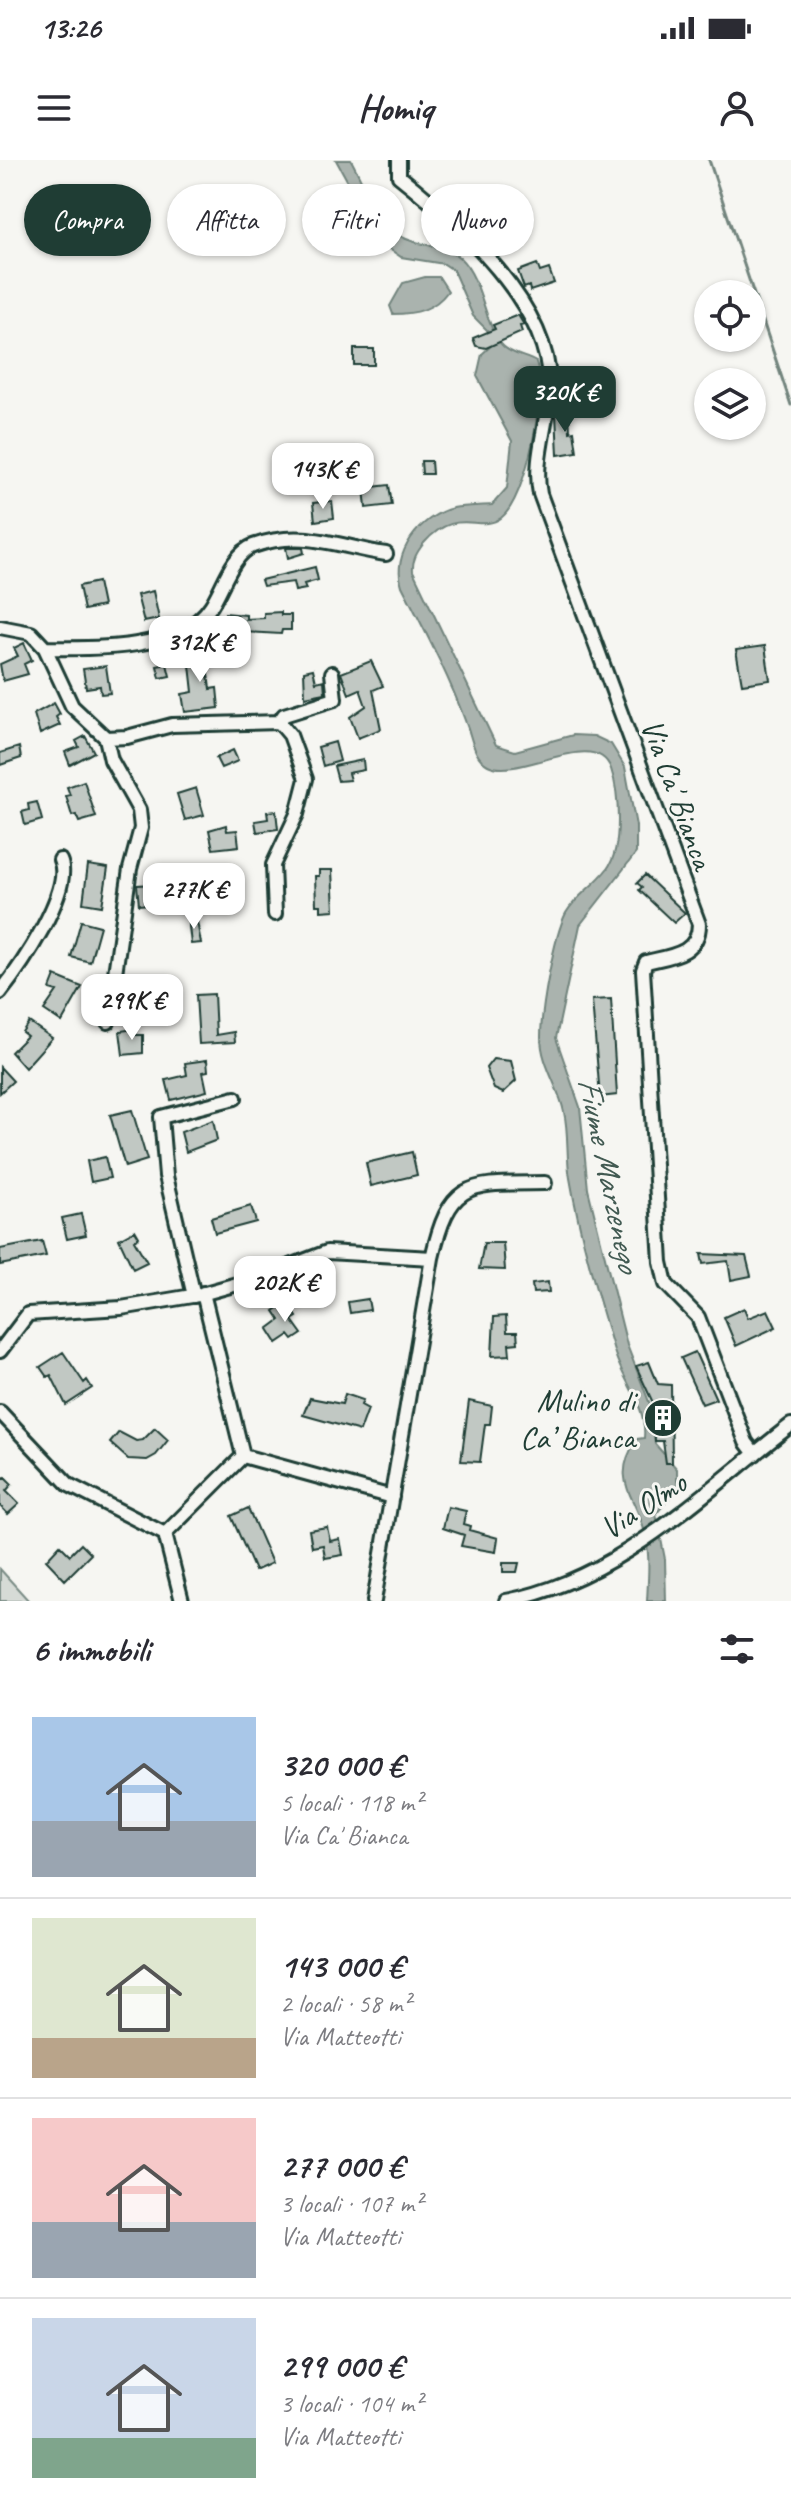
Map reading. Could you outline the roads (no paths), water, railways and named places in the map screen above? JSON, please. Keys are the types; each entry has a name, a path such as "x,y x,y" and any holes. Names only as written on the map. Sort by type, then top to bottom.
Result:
{"street":[{"name":"Via Ca' Bianca","path":"399,160 399,176 455,223 527,308 547,365 550,388 539,469 540,494 699,924 699,938 691,949 646,962 643,970 661,1262 666,1284 698,1317 751,1458"},
{"path":"45,648 101,648 187,631 209,609 240,555 251,547 319,538 386,554"},
{"path":"0,627 31,633 45,648 72,706 106,738 111,760 137,805 141,823 108,1022"},
{"path":"279,722 284,715 335,699 337,693 332,673"},
{"path":"106,738 127,737 172,725 279,722"},
{"path":"275,914 273,865 297,814 306,779 290,735 279,722"},
{"path":"0,993 46,921 62,879 60,860"},
{"path":"235,1098 161,1117 168,1160 166,1176 243,1456"},
{"path":"374,1601 440,1225 457,1194 471,1187 545,1183"},
{"path":"0,1351 28,1314 121,1308 198,1294 262,1277 327,1252 432,1258"},
{"path":"0,1412 69,1485 165,1534 182,1601"},
{"name":"Via Olmo","path":"506,1601 571,1579 670,1524 791,1425"},
{"path":"243,1456 392,1497"},
{"path":"165,1534 243,1456"}],"waterway":[{"path":"709,160 791,405"}],"place":[{"name":"Mulino di Ca’ Bianca","path":"663,1418"}],"water label":[{"name":"Fiume Marzenego","path":"610,1174"}]}
